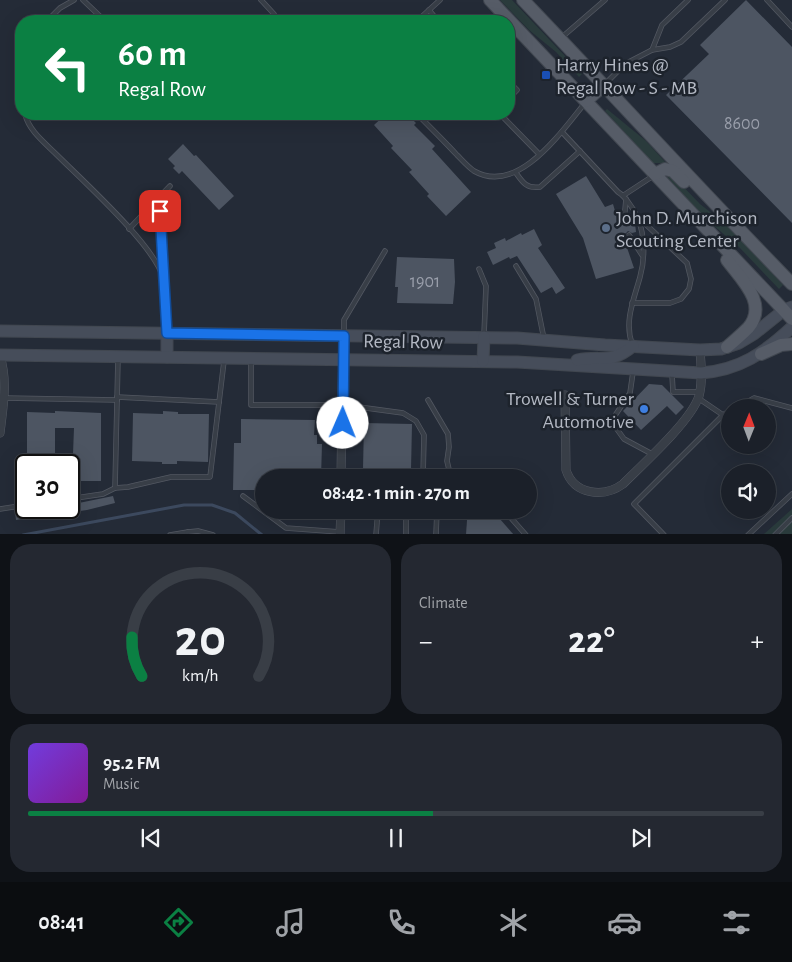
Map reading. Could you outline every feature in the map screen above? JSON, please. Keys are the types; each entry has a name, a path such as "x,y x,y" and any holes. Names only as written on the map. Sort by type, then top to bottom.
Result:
{"main road":[{"path":"490,0 504,15"},
{"path":"523,0 701,191 792,284"},
{"path":"515,26 714,236 789,312"},
{"path":"586,101 604,85"},
{"path":"655,174 665,169 673,171 689,187 701,191"},
{"path":"714,236 756,303 752,322 727,347"},
{"name":"Regal Row","path":"0,331 484,337 544,339 700,350 739,344 789,312"},
{"name":"Regal Row","path":"0,355 483,361 701,373 718,372 735,367 761,354 792,327"},
{"path":"0,331 0,336"},
{"path":"167,333 167,357"},
{"path":"483,361 484,337"},
{"path":"761,354 781,345 792,344"},
{"path":"566,365 579,359 622,356 633,346"}],"street":[{"path":"341,469 344,336"},
{"path":"566,395 566,470 568,478 580,488 596,493 615,490 624,484 681,425 699,395 701,373 700,350"},
{"path":"0,355 4,369 4,398 0,433"},
{"path":"340,533 341,519"}],"lane":[{"path":"53,15 60,8 74,0"},
{"path":"83,0 99,15"},
{"path":"261,0 273,15"},
{"path":"424,15 440,0"},
{"path":"560,38 605,0"},
{"path":"652,50 662,26 688,0"},
{"path":"604,85 625,64 652,50 670,47 682,42 725,0"},
{"path":"767,0 792,27"},
{"path":"429,10 433,15"},
{"path":"423,120 473,171 487,176 502,176 516,172 529,164 562,132 586,101"},
{"path":"28,120 33,131 129,229 153,258 163,277"},
{"path":"506,120 539,154"},
{"path":"562,132 618,192 625,197 638,217 687,263 691,279 689,289 681,300 670,303 632,303"},
{"path":"516,172 523,184 532,188 540,186 580,151"},
{"path":"625,197 655,174"},
{"path":"129,229 170,186"},
{"path":"624,221 625,197"},
{"path":"156,200 161,218 167,333"},
{"path":"633,346 628,328 632,303 641,274 642,229 638,217"},
{"path":"628,235 642,255"},
{"path":"344,336 344,320 385,251"},
{"path":"516,266 536,299 544,339"},
{"path":"479,269 486,286 484,337"},
{"path":"115,488 118,356"},
{"path":"80,497 103,494 115,488 128,487 171,477 210,477 225,358"},
{"path":"250,358 251,405 344,405 403,413 416,421 424,436 423,469"},
{"path":"633,369 630,393 614,416 614,425 624,439 652,454"},
{"path":"672,371 673,392 699,395 721,413"},
{"path":"4,398 117,398 219,402"},
{"path":"428,400 448,434 447,462 449,469"},
{"path":"776,404 792,408"},
{"path":"664,534 634,504 721,417"},
{"path":"748,534 792,494"},
{"path":"242,496 286,528 340,533"},
{"path":"0,508 15,506"},
{"path":"775,534 792,518"},
{"path":"376,534 377,519"},
{"path":"406,519 406,534"},
{"path":"436,534 437,519"},
{"path":"512,519 526,534"},
{"path":"170,534 198,531 213,534"}],"shaded area":[{"path":"500,0 512,0 582,74 579,77 556,52 529,30"},
{"path":"607,109 646,141 666,163 653,163 605,111"},
{"path":"669,175 675,178 700,204 728,226 783,285 779,289 739,247 707,220 667,177"},
{"path":"792,509 792,534 764,534"}],"building":[{"path":"746,0 792,47 792,223 666,95 709,54 700,45"},
{"path":"379,120 413,120 416,123 414,125 435,146 432,149 471,192 446,216 427,196 429,194 409,172 412,170 391,148 393,146 374,125"},
{"path":"183,144 194,156 196,155 234,196 219,210 182,171 179,174 173,168 175,166 168,159"},
{"name":"John D. Murchison Scouting Center","path":"586,176 605,207 613,204 618,221 620,220 622,224 626,224 628,220 632,219 635,223 636,232 628,231 623,236 634,268 596,279 583,238 556,194"},
{"path":"534,229 542,245 538,248 565,288 556,294 552,287 541,293 517,256 510,259 509,257 493,265 487,252 496,248 494,243 505,238 506,241"},
{"path":"397,257 454,259 455,282 453,304 397,303 398,287 395,287"},
{"name":"Trowell & Turner Automotive","path":"649,384 662,385 684,407 676,415 667,406 641,430 623,411"},
{"path":"163,411 178,412 178,414 209,414 208,462 177,461 177,464 162,464 162,462 132,461 133,413 163,414"},
{"path":"27,412 101,413 101,481 80,481 80,454 73,454 74,428 55,428 55,454 27,454"},
{"path":"241,419 315,420 314,435 317,435 317,444 322,444 321,469 255,469 255,490 233,490 234,443 241,443"},
{"path":"364,423 412,424 411,469 363,469"},
{"path":"113,496 115,503 80,511 80,503"},
{"path":"468,519 500,519 513,534 466,534"}],"waterway":[{"path":"28,534 184,505 212,505 235,513 261,534"}],"place":[{"name":"Harry Hines @ Regal Row - S - MB","path":"546,75"},
{"name":"John D. Murchison Scouting Center","path":"606,228"},
{"name":"Trowell & Turner Automotive","path":"644,409"}],"route":[{"path":"160,211 167,333 344,336 343,423"}]}
